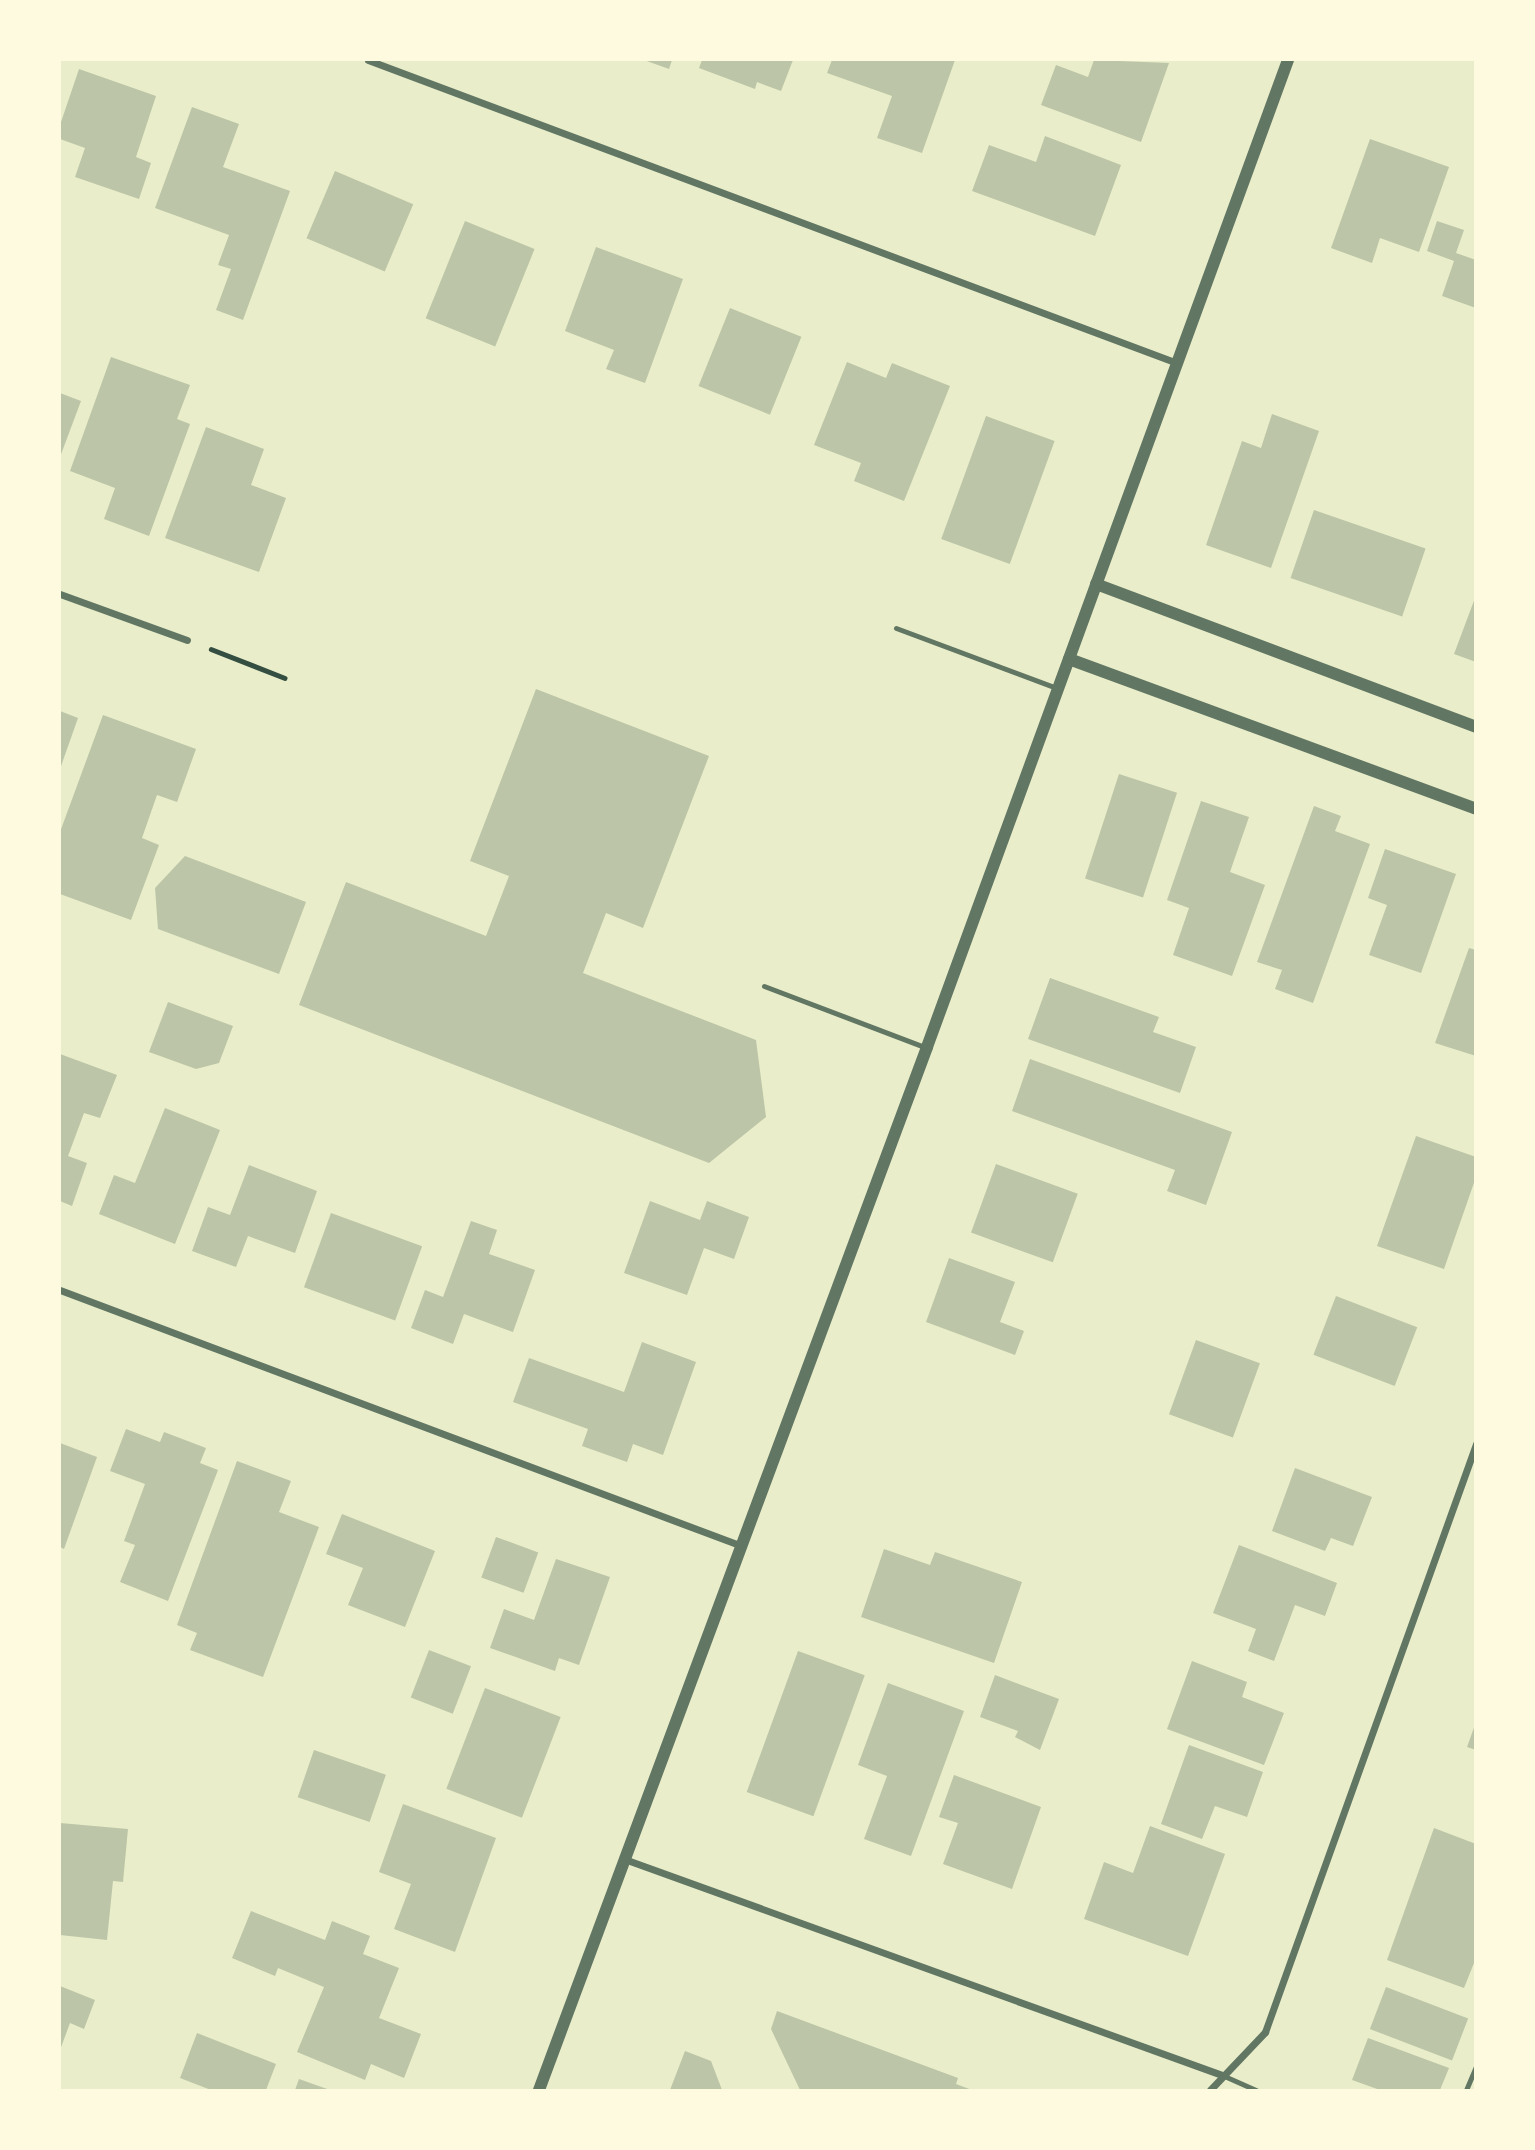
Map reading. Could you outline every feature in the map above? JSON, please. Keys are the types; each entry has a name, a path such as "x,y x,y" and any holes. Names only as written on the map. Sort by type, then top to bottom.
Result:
{"street":[{"path":"368,60 1177,363"},
{"path":"539,2091 627,1860 739,1545 928,1048 1288,60"},
{"path":"1096,584 1475,727"},
{"path":"60,594 187,640"},
{"path":"1069,659 1475,809"},
{"path":"60,1290 739,1545"},
{"path":"1210,2091 1222,2075 1265,2032 1475,1444"},
{"path":"627,1860 1222,2075"}],"lane":[{"path":"896,628 1059,689"},
{"path":"764,986 928,1048"},
{"path":"1466,2091 1475,2066"},
{"path":"1222,2075 1256,2091"}],"path":[{"path":"187,640 285,678"}],"building":[{"path":"644,60 672,60 669,69"},
{"path":"702,60 793,60 781,91 757,82 755,89 699,68"},
{"path":"832,60 955,60 922,153 877,138 892,96 827,73"},
{"path":"1094,60 1169,63 1141,142 1041,105 1056,65 1088,77"},
{"path":"79,69 156,96 136,157 151,163 139,199 75,177 85,148 60,139 60,125"},
{"path":"192,107 239,124 223,167 290,191 243,320 216,310 231,269 218,265 229,235 155,208"},
{"path":"1045,136 1121,165 1095,236 972,191 989,145 1036,162"},
{"path":"1370,139 1449,167 1419,252 1380,238 1372,263 1331,248"},
{"path":"335,171 413,204 385,271 306,238"},
{"path":"465,221 535,249 495,346 426,318"},
{"path":"1437,221 1464,230 1456,253 1476,260 1476,308 1442,296 1454,261 1427,251"},
{"path":"596,247 683,279 645,383 606,369 614,350 565,331"},
{"path":"730,308 801,337 770,415 699,386"},
{"path":"111,357 190,385 177,419 190,424 149,536 104,519 115,488 70,471"},
{"path":"847,362 886,378 892,363 950,386 904,501 854,481 861,463 814,445"},
{"path":"60,393 81,401 60,457"},
{"path":"1272,414 1319,431 1271,568 1206,545 1242,441 1261,448"},
{"path":"986,416 1055,441 1010,564 941,539"},
{"path":"206,427 264,449 251,485 286,498 259,572 165,538"},
{"path":"1314,510 1426,548 1402,616 1291,578"},
{"path":"1476,598 1476,662 1454,654"},
{"path":"536,689 709,756 643,928 606,913 583,973 756,1040 766,1117 709,1163 299,1005 346,882 486,936 509,876 470,861"},
{"path":"60,711 78,718 60,769"},
{"path":"103,715 196,749 177,802 157,795 142,838 159,845 131,920 60,894 60,832"},
{"path":"1119,774 1177,793 1143,897 1085,879"},
{"path":"1201,801 1249,817 1230,872 1265,885 1232,976 1173,955 1189,908 1167,900"},
{"path":"1314,806 1341,816 1335,831 1370,844 1313,1003 1275,989 1282,970 1257,962"},
{"path":"1385,849 1456,874 1421,973 1369,955 1387,905 1368,898"},
{"path":"185,856 306,902 279,974 158,929 155,888"},
{"path":"1469,948 1476,950 1476,1056 1435,1043"},
{"path":"1050,978 1159,1017 1153,1032 1196,1047 1180,1093 1028,1039"},
{"path":"168,1002 233,1026 219,1063 196,1069 149,1052"},
{"path":"60,1054 117,1075 100,1118 84,1113 68,1156 87,1163 72,1206 60,1201"},
{"path":"1030,1059 1232,1132 1206,1205 1167,1191 1175,1170 1012,1111"},
{"path":"165,1108 220,1130 175,1244 99,1214 114,1175 135,1183"},
{"path":"1416,1136 1476,1157 1476,1177 1444,1269 1377,1246"},
{"path":"996,1164 1078,1194 1053,1262 971,1233"},
{"path":"249,1165 317,1191 295,1253 248,1236 236,1267 192,1251 208,1207 230,1215"},
{"path":"650,1201 700,1220 707,1201 749,1217 734,1259 704,1248 687,1295 624,1273"},
{"path":"331,1213 422,1246 395,1320 304,1287"},
{"path":"471,1221 497,1230 489,1254 535,1270 513,1332 464,1314 453,1344 411,1328 425,1290 443,1297"},
{"path":"949,1258 1015,1282 1000,1322 1024,1331 1015,1355 926,1322"},
{"path":"1336,1296 1417,1327 1395,1386 1313,1355"},
{"path":"1196,1340 1260,1363 1233,1437 1169,1414"},
{"path":"642,1342 696,1362 663,1455 633,1444 627,1462 582,1446 588,1429 513,1402 529,1358 624,1392"},
{"path":"126,1429 160,1442 164,1432 206,1448 200,1463 218,1470 168,1601 120,1582 135,1545 124,1541 145,1484 110,1471"},
{"path":"60,1443 97,1457 64,1549 60,1547"},
{"path":"237,1461 291,1481 279,1512 319,1527 263,1677 190,1650 197,1633 177,1625"},
{"path":"1295,1468 1372,1497 1353,1546 1331,1538 1325,1551 1272,1531"},
{"path":"342,1514 435,1551 405,1627 348,1605 363,1568 326,1554"},
{"path":"496,1537 538,1552 524,1593 481,1577"},
{"path":"1239,1545 1337,1583 1325,1616 1295,1605 1274,1661 1248,1651 1256,1629 1213,1613"},
{"path":"884,1549 930,1565 935,1552 1022,1582 994,1663 861,1617"},
{"path":"556,1559 610,1577 579,1665 559,1658 555,1671 490,1648 504,1609 534,1620"},
{"path":"429,1650 471,1666 453,1714 411,1698"},
{"path":"798,1651 865,1675 813,1816 747,1792"},
{"path":"1192,1661 1247,1682 1242,1697 1284,1713 1264,1765 1167,1729"},
{"path":"995,1675 1059,1699 1040,1750 1015,1737 1018,1731 980,1717"},
{"path":"888,1683 964,1711 911,1856 864,1839 887,1776 858,1765"},
{"path":"485,1688 561,1717 522,1818 446,1789"},
{"path":"1476,1722 1476,1750 1467,1747"},
{"path":"1189,1745 1263,1772 1247,1817 1215,1806 1202,1839 1161,1824"},
{"path":"314,1750 386,1775 370,1822 298,1797"},
{"path":"954,1775 1041,1807 1012,1889 943,1864 958,1823 939,1817"},
{"path":"403,1804 496,1838 455,1952 394,1929 411,1884 379,1872"},
{"path":"60,1823 128,1829 123,1882 113,1881 107,1940 60,1935"},
{"path":"1150,1826 1225,1854 1188,1956 1084,1919 1104,1862 1133,1873"},
{"path":"1434,1828 1476,1844 1476,1958 1464,1988 1387,1960"},
{"path":"251,1911 325,1940 332,1921 370,1936 363,1954 399,1968 379,2018 421,2034 404,2078 371,2064 365,2080 297,2052 324,1987 278,1968 275,1976 232,1958"},
{"path":"60,1986 95,2000 84,2029 70,2023 60,2050"},
{"path":"1386,1987 1468,2019 1452,2061 1370,2029"},
{"path":"777,2011 958,2078 956,2084 972,2090 800,2090 771,2029"},
{"path":"197,2033 276,2064 266,2090 211,2090 180,2078"},
{"path":"1368,2038 1449,2068 1440,2090 1380,2090 1352,2080"},
{"path":"685,2051 711,2061 722,2090 670,2090"},
{"path":"299,2079 330,2090 295,2090"}]}
